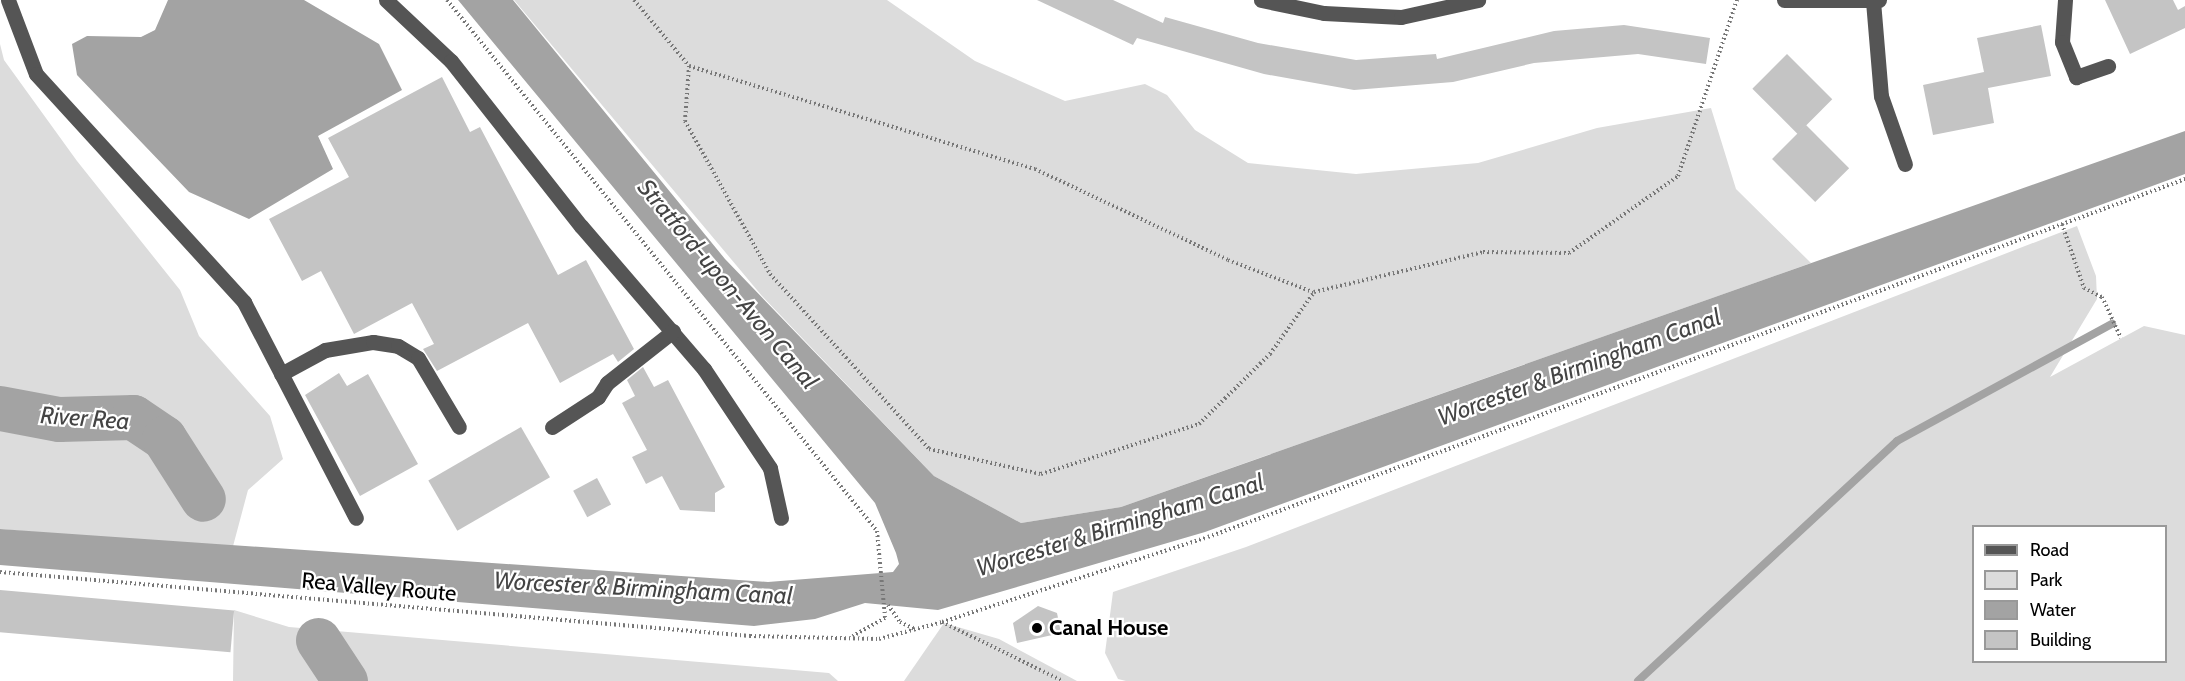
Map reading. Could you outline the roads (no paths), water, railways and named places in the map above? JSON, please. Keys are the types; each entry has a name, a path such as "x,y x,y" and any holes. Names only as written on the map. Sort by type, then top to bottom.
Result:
{"street":[{"path":"8,0 36,74 244,302 356,518"},
{"path":"386,0 451,61 673,331 770,468 781,518"},
{"path":"1261,0 1324,13 1401,17 1478,0"},
{"path":"1784,0 1876,1 1881,96 1905,164"},
{"path":"2065,0 2062,42 2076,77 2108,66"},
{"path":"552,427 598,397 607,384 673,331"},
{"path":"281,374 325,350 373,342 398,346 418,358 459,428"}],"water":[{"path":"168,0 304,0 379,44 402,90 318,136 333,169 249,219 189,192 77,75 72,44 87,36 141,37 155,30"},
{"path":"458,0 513,0 725,259 934,476 1021,523 1121,507 2185,131 2185,174 1205,532 938,610 865,603 815,619 754,626 0,565 0,529 768,582 893,572 899,564 875,503"}],"waterway":[{"path":"1638,681 1897,441 2112,324"},
{"name":"River Rea","path":"0,408 59,419 133,417 164,438 203,499"},
{"name":"River Rea","path":"318,640 345,681"}],"place":[{"name":"Canal House","path":"1037,628"}],"water label":[{"name":"Stratford-upon-Avon Canal","path":"728,284"},
{"name":"Worcester & Birmingham Canal","path":"1579,367"},
{"name":"Worcester & Birmingham Canal","path":"1120,525"},
{"name":"Worcester & Birmingham Canal","path":"643,588"}]}
